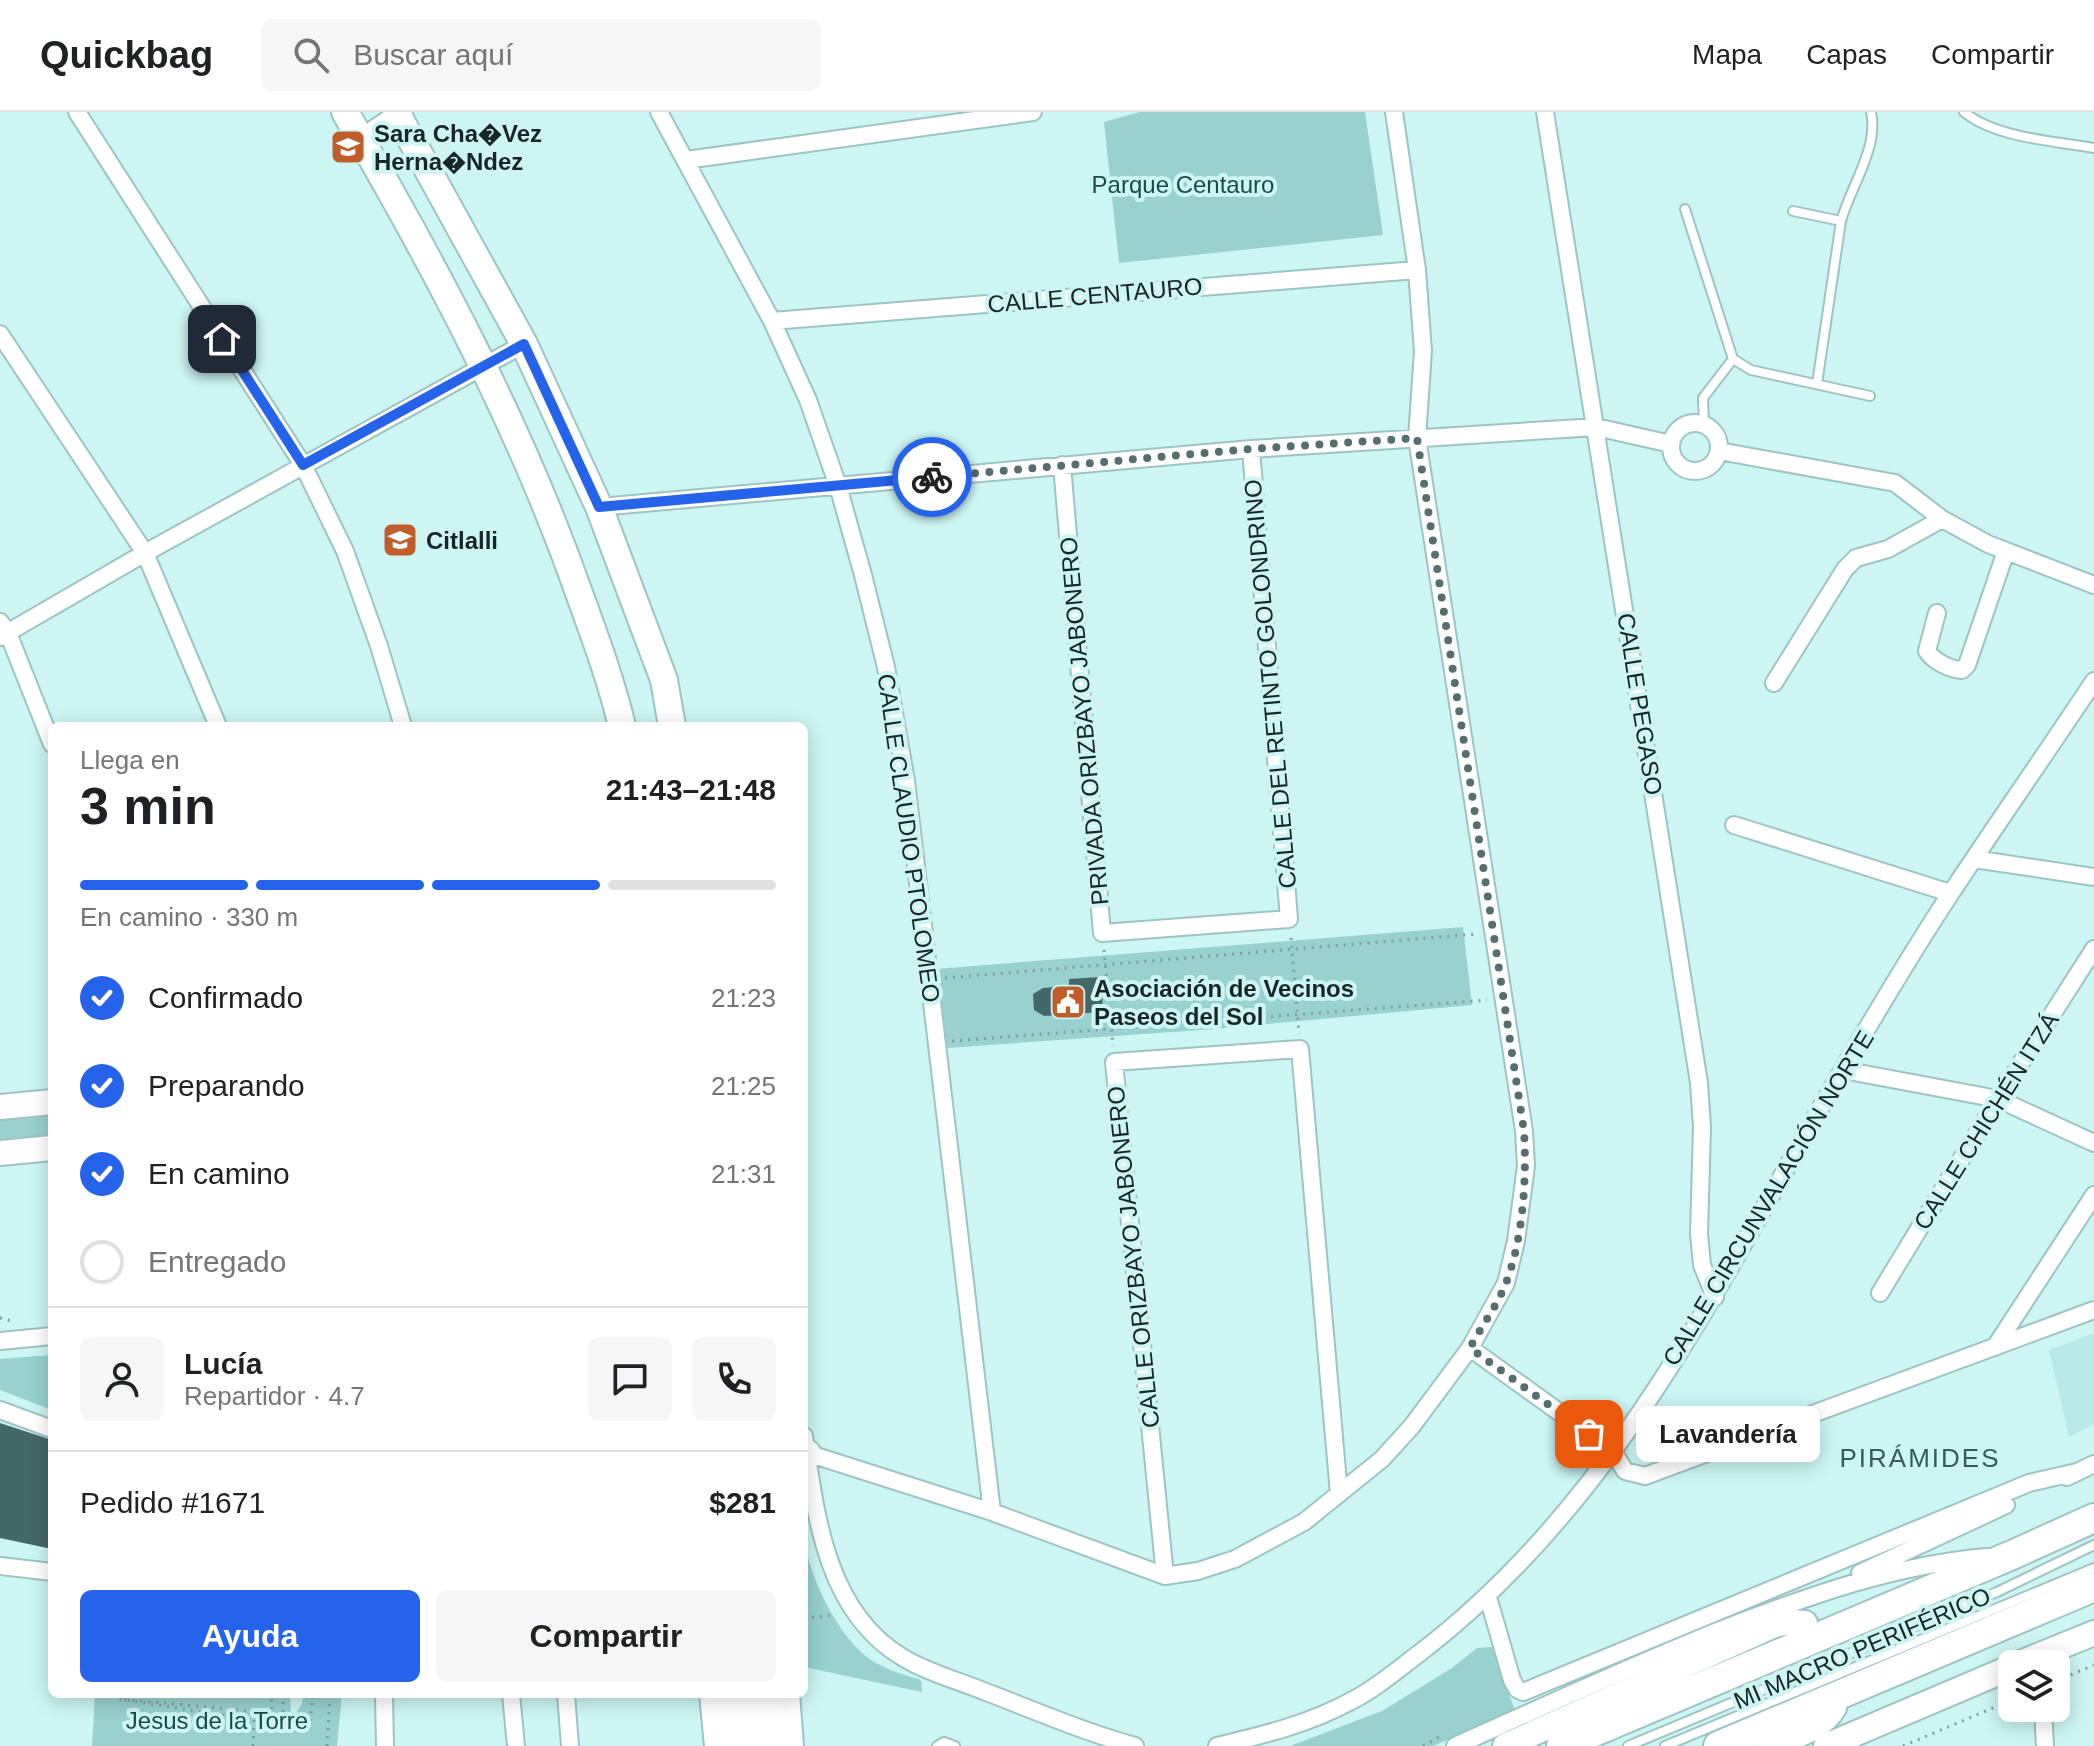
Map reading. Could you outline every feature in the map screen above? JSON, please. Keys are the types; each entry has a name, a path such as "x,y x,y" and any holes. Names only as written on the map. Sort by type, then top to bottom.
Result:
{"highway":[{"path":"1561,1746 2094,1518"},
{"path":"1718,1746 2094,1587"}],"main road":[{"path":"345,112 483,366 551,512 613,689 621,722"},
{"path":"399,113 524,344 599,507 664,680 671,722"},
{"path":"0,1107 48,1102"},
{"path":"0,1153 48,1148"},
{"path":"1505,1746 1777,1624 1805,1623"},
{"path":"2055,1650 2091,1635"},
{"path":"1826,1746 1998,1674"},
{"path":"713,1698 718,1746"},
{"path":"739,1698 744,1746"},
{"path":"763,1698 768,1746"},
{"path":"786,1698 790,1746"},
{"path":"1767,1746 1824,1722 1834,1708"}],"street":[{"path":"77,112 303,465 345,551 402,722"},
{"name":"CALLE CLAUDIO PTOLOMEO","path":"659,112 772,321 808,400 838,486 863,575 897,724 992,1512"},
{"path":"686,160 1033,112"},
{"path":"808,1449 1165,1576 1198,1571 1235,1559 1304,1522 1382,1459 1412,1426 1470,1348 1506,1283 1516,1241 1526,1166 1524,1131 1501,999 1417,438 1423,351 1417,270 1394,112"},
{"name":"CALLE PEGASO","path":"1545,112 1699,1083 1702,1127 1699,1234 1702,1265 1715,1297"},
{"path":"361,140 399,113"},
{"name":"CALLE CENTAURO","path":"772,321 1417,270"},
{"path":"0,334 145,553 216,722"},
{"path":"48,735 3,630 524,344"},
{"path":"1689,424 1704,424 1716,435 1719,451 1711,465 1696,471 1681,466 1675,460 1671,444 1677,431 1689,424"},
{"path":"599,507 1251,449 1596,427 1671,444"},
{"name":"CALLE DEL RETINTO GOLONDRINO","path":"1251,449 1289,919"},
{"path":"1719,451 1895,483 1942,519 2006,551 2094,585"},
{"name":"PRIVADA ORIZBAYO JABONERO","path":"1062,465 1102,933 1289,919"},
{"path":"1774,683 1845,569 1856,558 1888,549 1942,519"},
{"path":"1937,613 1927,651 1931,657 1962,670 1967,665 2006,551"},
{"name":"CALLE CIRCUNVALACIÓN NORTE","path":"1217,1746 1321,1716 1388,1678 1488,1597 1569,1510 1613,1451 1715,1297 1843,1070 1950,893 2094,681"},
{"path":"1734,825 1950,893"},
{"path":"1974,859 2094,877"},
{"name":"CALLE CHICHÉN ITZÁ","path":"1880,1293 2094,949"},
{"path":"1294,1050 1339,1494"},
{"name":"CALLE ORIZBAYO JABONERO","path":"1165,1576 1114,1062 1294,1050"},
{"path":"1843,1070 1998,1099 2094,1143"},
{"path":"1995,1347 2094,1195"},
{"path":"1470,1348 1613,1451 1625,1471 1645,1476 2094,1310"},
{"path":"0,1341 48,1336"},
{"path":"0,1410 48,1428"},
{"path":"808,1463 835,1580 854,1613 873,1635 903,1658 1083,1731 1135,1746"},
{"path":"1455,1746 1645,1660 1806,1596 2094,1464"},
{"path":"1488,1597 1512,1680 1523,1692 2029,1483 2077,1472"},
{"path":"1806,1596 1920,1567 2012,1555"},
{"path":"0,1567 48,1572"},
{"path":"384,1698 385,1746"},
{"path":"511,1698 516,1746"},
{"path":"566,1698 570,1746"},
{"path":"2044,1722 2045,1746"}],"lane":[{"path":"1817,384 1841,221 1873,142 1871,112"},
{"path":"1964,112 1988,127 2094,148"},
{"path":"1685,209 1733,359 1751,370 1870,396"},
{"path":"1793,211 1841,221"},
{"path":"1704,424 1703,398 1733,359"},
{"name":"MI MACRO PERIFÉRICO","path":"1628,1746 1997,1592 2094,1545"},
{"name":"MI MACRO PERIFÉRICO","path":"1665,1746 2094,1568"},
{"path":"937,1746 944,1742 955,1746"}],"path":[{"path":"1289,919 1297,1015 1294,1050"},
{"path":"929,980 1492,932"},
{"path":"1102,933 1114,1062"},
{"path":"936,1042 1501,999"},
{"path":"808,1618 854,1613"},
{"path":"2070,1675 2094,1665"},
{"path":"253,1746 254,1720 119,1699 272,1713 271,1698"},
{"path":"283,1698 283,1717 294,1730 309,1730 313,1698"},
{"path":"327,1746 330,1698"},
{"path":"1903,1746 1998,1706"}],"shaded area":[{"path":"2094,1333 2094,1424 2069,1437 2049,1350"}],"green space":[{"name":"Parque Centauro","path":"1140,112 1365,112 1383,235 1119,263 1104,122"},
{"path":"1463,927 1472,1005 1214,1029 947,1048 936,969"},
{"path":"48,1114 48,1135 0,1140 0,1119"},
{"path":"48,1355 48,1408 0,1390 0,1359"},
{"path":"808,1558 831,1612 853,1644 880,1665 921,1680 922,1692 808,1668"},
{"path":"1492,1647 1515,1711 1433,1746 1290,1746 1382,1711 1452,1668 1477,1648"},
{"name":"Jesus de la Torre","path":"95,1698 290,1698 291,1720 303,1698 342,1698 337,1746 92,1746"}],"building":[{"name":"Asociación de Vecinos Paseos del Sol","path":"1101,977 1103,1012 1044,1016 1034,1010 1033,994 1043,988 1069,986 1069,979"},
{"path":"0,1423 48,1439 48,1548 0,1538"}],"tunnel":[{"path":"1809,1626 1825,1641 1835,1660 1839,1680 1836,1702"}],"way so far":[{"path":"932,477 1417,438 1501,999 1524,1131 1526,1166 1522,1207 1506,1283 1470,1348 1589,1434"}],"place":[{"name":"Sara Cha�Vez Herna�Ndez","path":"348,147"},
{"name":"Citlalli","path":"400,540"},
{"name":"Asociación de Vecinos Paseos del Sol","path":"1068,1002"},
{"name":"Lavandería","path":"1589,1434"}],"district":[{"name":"PIRÁMIDES","path":"1920,1458"}],"route":[{"path":"222,339 303,465 524,344 599,507 932,477"}]}
